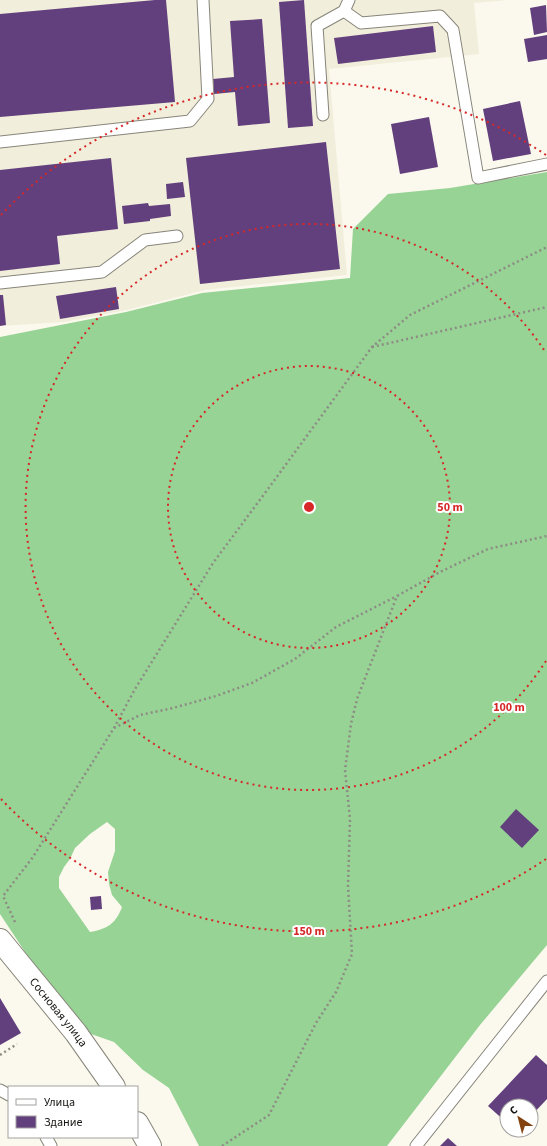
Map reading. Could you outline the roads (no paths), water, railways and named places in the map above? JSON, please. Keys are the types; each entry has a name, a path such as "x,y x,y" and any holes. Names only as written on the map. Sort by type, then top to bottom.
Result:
{"street":[{"name":"Сосновая улица","path":"0,940 76,1034 113,1086"},
{"path":"138,1125 150,1146"}],"lane":[{"path":"0,142 190,121 208,99 203,0"},
{"path":"323,115 317,26 344,11 349,0"},
{"path":"344,11 361,23 440,16 453,30 478,178 547,164"},
{"path":"0,283 102,272 145,240 177,236"},
{"path":"416,1146 547,981"}]}
